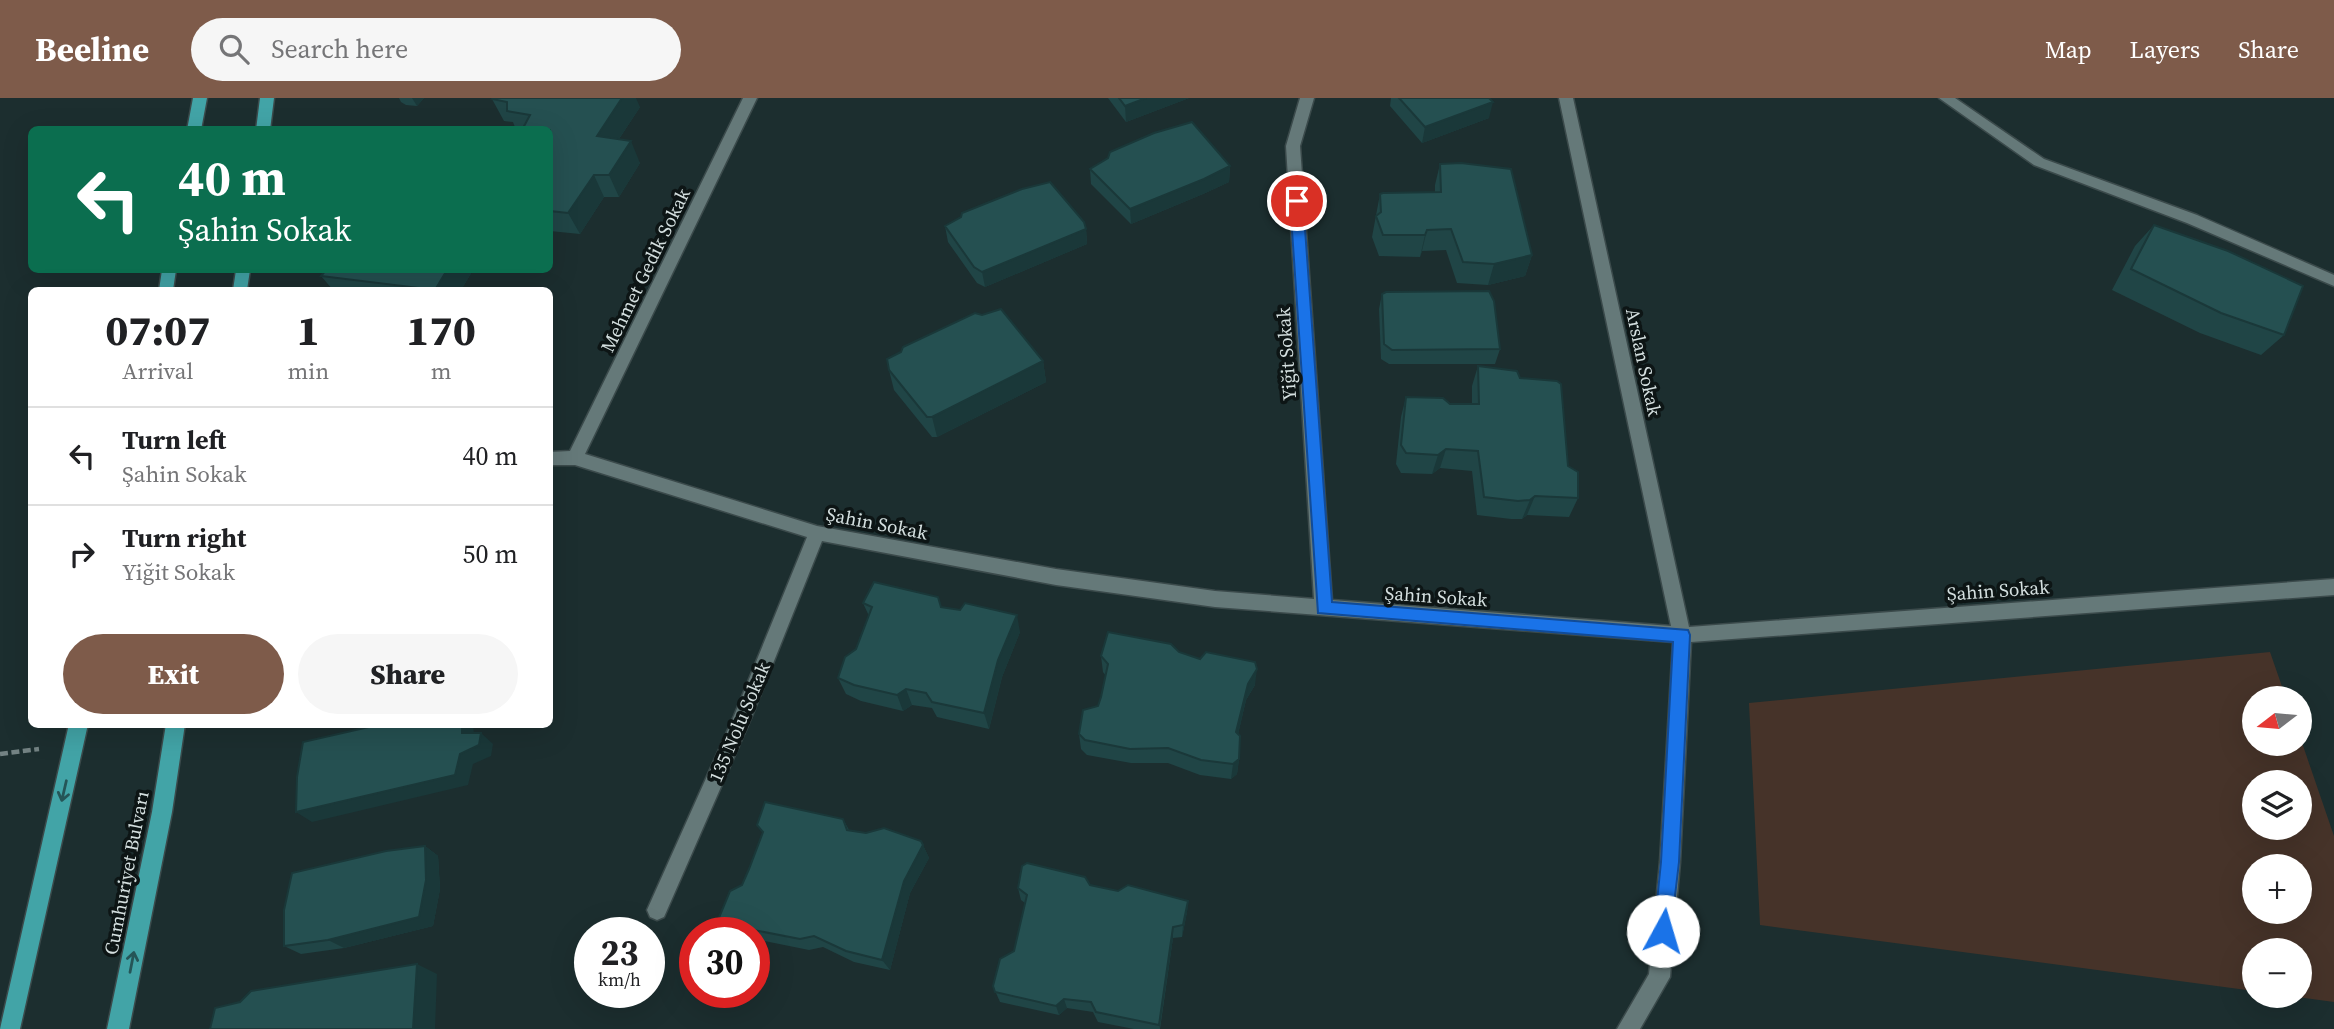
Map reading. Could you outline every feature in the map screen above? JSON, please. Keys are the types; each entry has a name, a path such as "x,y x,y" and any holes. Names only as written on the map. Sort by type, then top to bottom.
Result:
{"main road":[{"path":"195,126 200,98"},
{"path":"264,126 267,98"},
{"path":"9,1029 78,728"},
{"name":"Cumhuriyet Bulvarı","path":"118,1029 162,812 175,728"}],"street":[{"name":"Mehmet Gedik Sokak","path":"575,458 750,98"},
{"name":"Yiğit Sokak","path":"1307,98 1293,146 1324,608"},
{"name":"Arslan Sokak","path":"1566,98 1682,635 1670,862 1658,977 1628,1029"},
{"path":"1946,98 2039,162 2192,219 2334,281"},
{"name":"Şahin Sokak","path":"553,458 575,458 817,533 1056,578 1215,599 1682,635 2334,587"},
{"name":"135 Nolu Sokak","path":"657,910 743,716 817,533"}],"shaded area":[{"path":"2270,652 2282,686 2242,686 2242,756 2307,756 2311,770 2242,770 2242,840 2312,840 2312,772 2334,836 2334,1002 2312,999 2312,938 2242,938 2242,989 1760,925 1749,703"}],"building":[{"path":"622,98 597,136 631,141 609,175 594,175 568,213 553,211 553,126 524,126 530,115 507,111 507,102 492,99"},
{"path":"1119,98 1146,98 1125,106"},
{"path":"1399,98 1489,98 1493,102 1425,127"},
{"path":"1192,122 1230,166 1130,209 1090,169 1108,158 1110,152 1154,133"},
{"path":"1461,163 1511,169 1532,255 1494,264 1463,262 1451,229 1427,230 1425,235 1383,235 1376,216 1381,212 1380,194 1441,192 1440,164"},
{"path":"1050,182 1084,222 1086,229 982,272 974,267 945,226 961,217 962,213 1022,189"},
{"path":"2154,225 2228,251 2303,286 2284,335 2221,313 2131,269"},
{"path":"324,273 445,273 437,287 411,287 321,276"},
{"path":"1489,291 1494,301 1500,349 1392,350 1384,344 1382,294"},
{"path":"1001,309 1043,361 932,417 927,417 889,370 887,359 901,352 903,347 975,313 982,315"},
{"path":"1478,366 1517,371 1520,378 1557,381 1561,384 1568,466 1578,472 1578,498 1535,496 1530,500 1518,501 1484,497 1478,451 1446,449 1438,455 1406,453 1401,445 1406,397 1443,398 1450,404 1479,404"},
{"path":"874,582 938,597 941,607 960,610 965,603 1017,615 998,660 984,713 932,702 926,693 906,689 897,695 854,685 838,678 845,657 856,649 872,607 863,603"},
{"path":"1108,632 1171,644 1179,652 1200,659 1206,652 1255,662 1257,669 1248,684 1236,732 1240,736 1239,759 1233,764 1201,760 1168,748 1130,749 1085,740 1079,734 1083,710 1098,706 1101,697 1108,664 1101,656"},
{"path":"364,728 462,728 462,733 481,733 479,745 460,754 455,775 296,812 297,777 303,742"},
{"path":"765,802 843,819 847,830 866,833 884,828 921,841 923,845 904,881 882,960 846,951 814,936 800,939 770,933 770,917 719,917 730,891 742,885 749,869 763,832 757,825"},
{"path":"425,846 426,880 419,917 328,940 284,946 284,910 292,873 386,851"},
{"path":"1027,863 1085,877 1090,885 1118,891 1128,885 1188,901 1183,925 1173,927 1159,1025 1096,1012 1091,1002 1064,999 1056,1006 995,992 993,986 1000,959 1014,951 1027,895 1018,888 1022,866"},
{"path":"417,964 413,1029 210,1029 215,1008 240,1002 251,991"}],"route":[{"path":"1297,201 1324,608 1682,635 1670,862 1663,931"}]}
